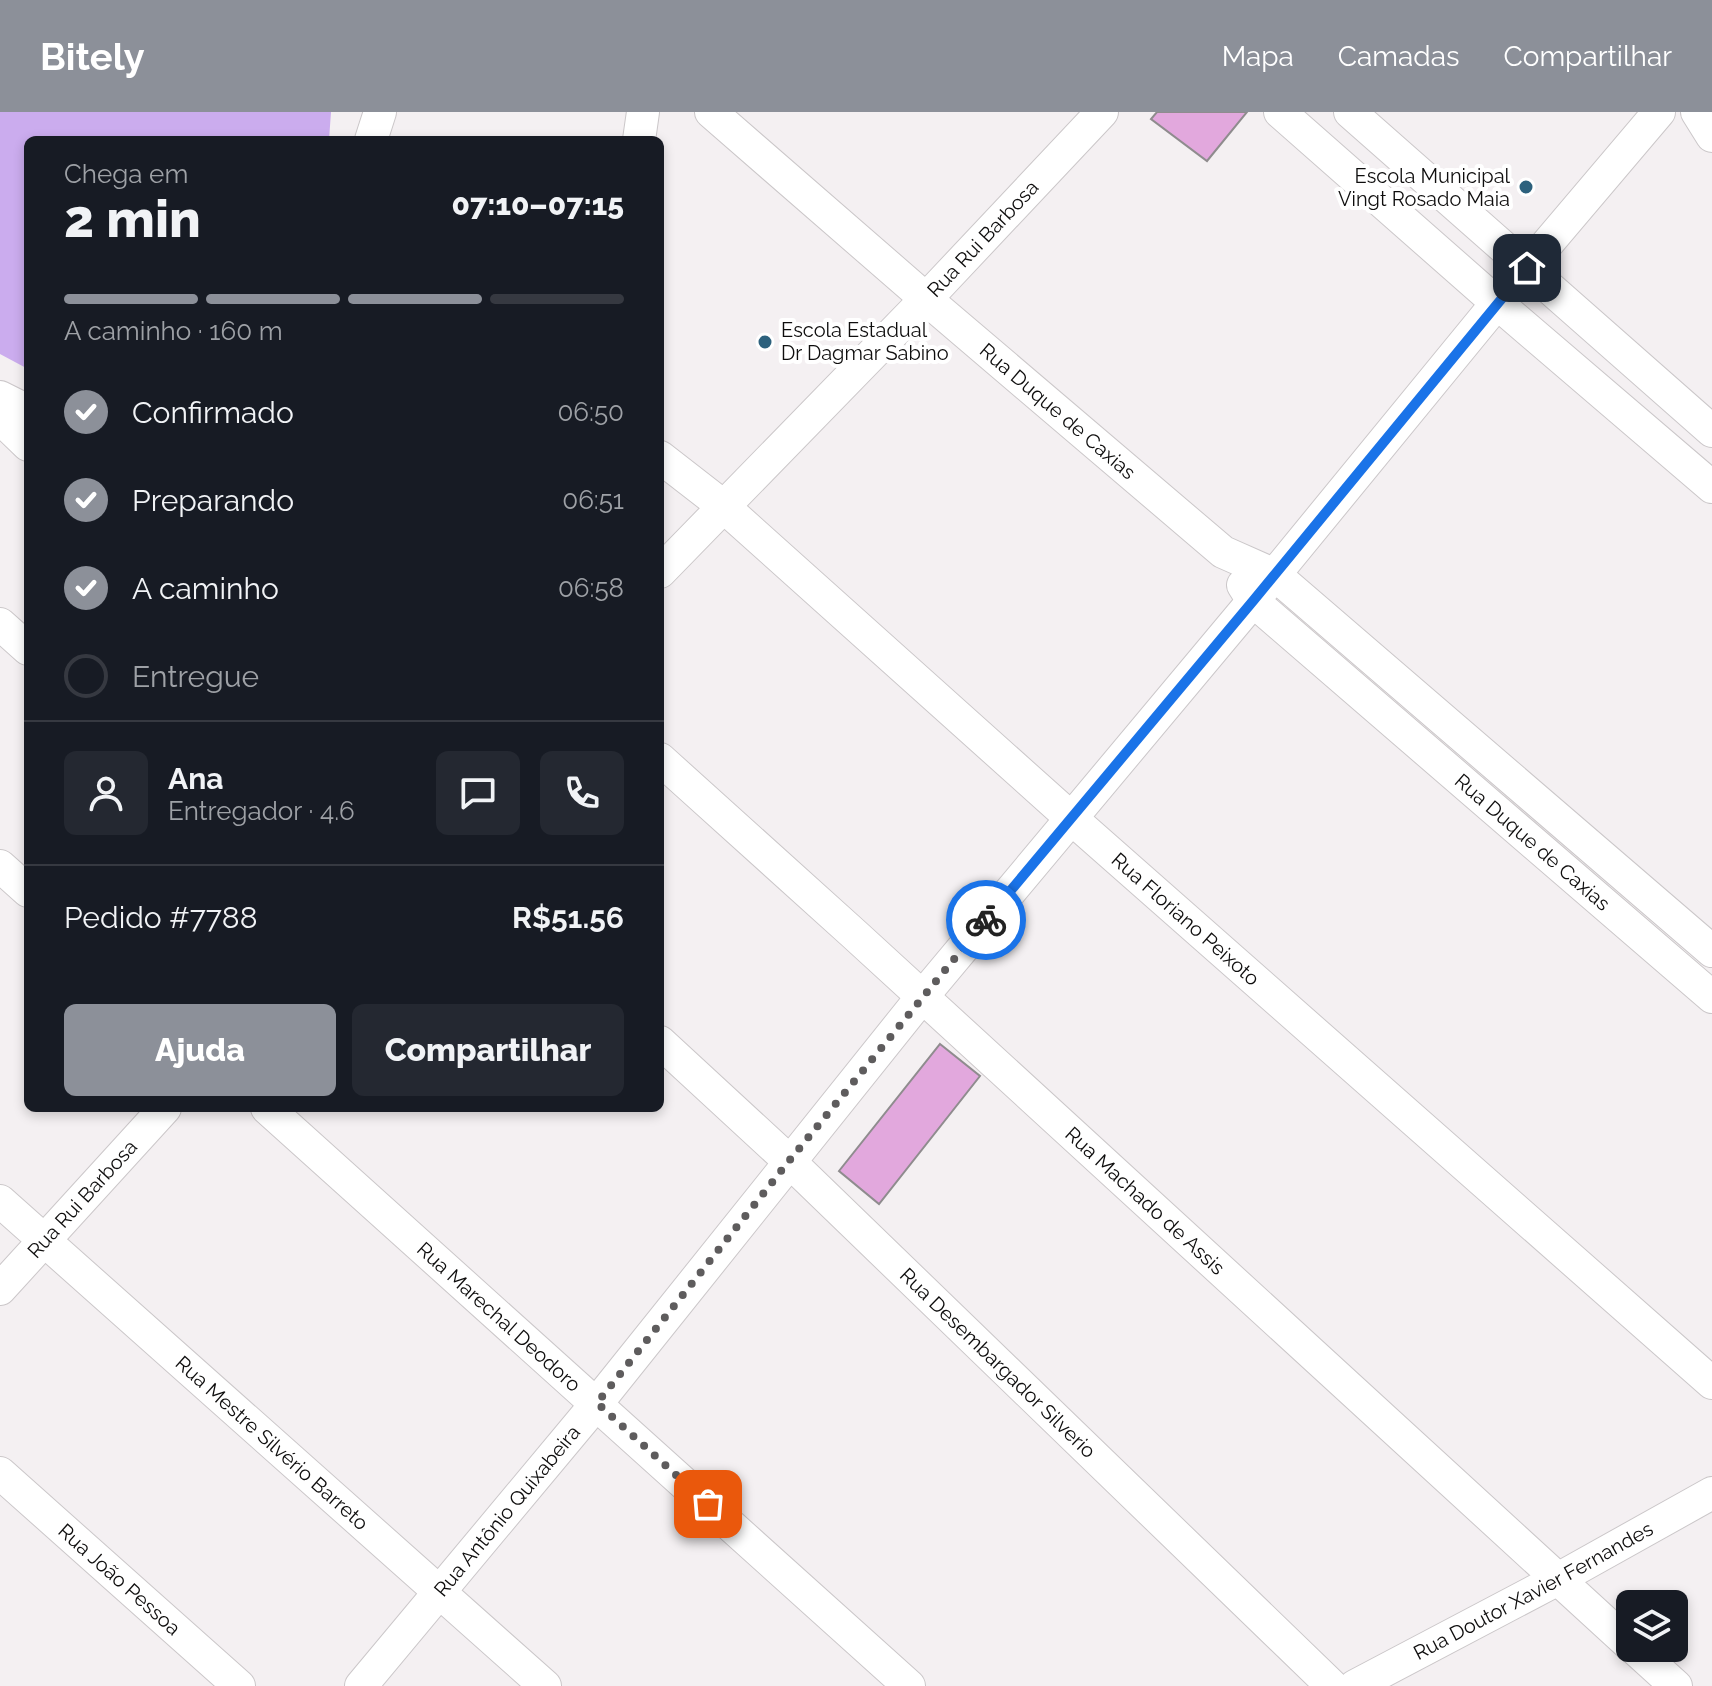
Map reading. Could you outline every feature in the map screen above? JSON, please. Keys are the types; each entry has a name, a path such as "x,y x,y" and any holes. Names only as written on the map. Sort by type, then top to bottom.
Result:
{"street":[{"path":"372,136 380,112"},
{"path":"640,136 643,112"},
{"name":"Rua Duque de Caxias","path":"711,112 1223,552 1275,575 1712,951"},
{"name":"Rua Rui Barbosa","path":"664,568 926,299 1102,112"},
{"path":"1280,112 1497,303 1709,480"},
{"path":"1350,112 1712,431"},
{"name":"Rua Antônio Quixabeira","path":"361,1686 597,1403 922,997 1659,112"},
{"path":"1697,112 1712,136"},
{"path":"0,397 24,409"},
{"path":"0,418 24,441"},
{"name":"Rua Floriano Peixoto","path":"664,460 723,506 1071,818 1712,1383"},
{"name":"Rua Duque de Caxias","path":"1223,552 1253,601 1712,997"},
{"path":"0,624 24,645"},
{"name":"Rua Machado de Assis","path":"664,763 1616,1632"},
{"path":"0,866 24,887"},
{"name":"Rua Desembargador Silverio","path":"664,1046 789,1161 1332,1686"},
{"name":"Rua Rui Barbosa","path":"0,1289 161,1112"},
{"name":"Rua Marechal Deodoro","path":"271,1112 909,1686"},
{"name":"Rua Mestre Silvério Barreto","path":"0,1201 545,1686"},
{"name":"Rua João Pessoa","path":"0,1473 239,1686"},
{"name":"Rua Doutor Xavier Fernandes","path":"1355,1686 1558,1579 1712,1493"},
{"name":"Rua Machado de Assis","path":"1650,1662 1676,1686"}],"shaded area":[{"path":"0,112 331,112 329,136 24,136 24,367 0,354"}],"building":[{"path":"1157,112 1247,112 1207,161 1151,119"},
{"path":"940,1044 980,1076 879,1204 839,1171"}],"way so far":[{"path":"708,1504 597,1403 986,920"}],"place":[{"name":"Escola Municipal Vingt Rosado Maia","path":"1526,187"},
{"name":"Escola Estadual Dr Dagmar Sabino","path":"765,342"}],"route":[{"path":"986,920 1527,268"}]}
